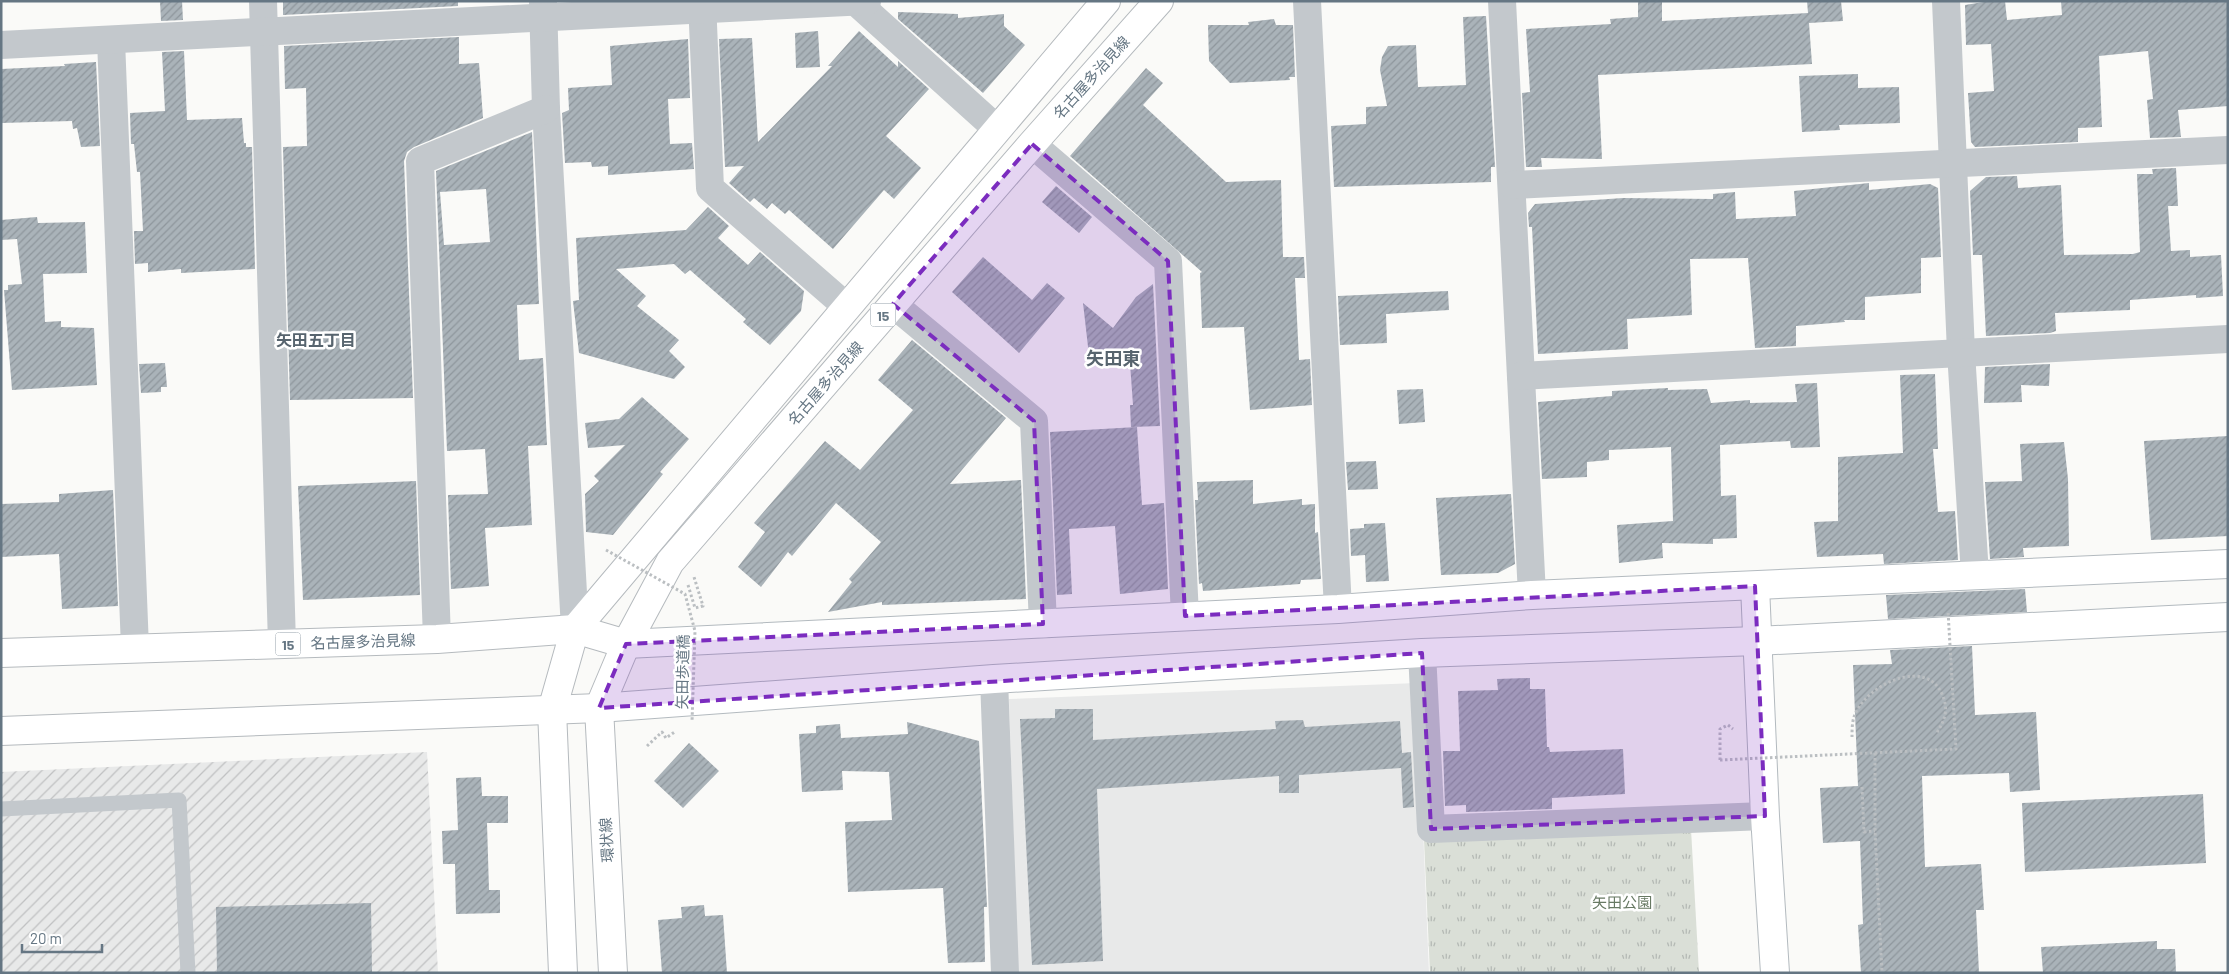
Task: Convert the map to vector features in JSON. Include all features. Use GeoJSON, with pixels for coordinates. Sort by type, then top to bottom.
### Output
{"type":"FeatureCollection","features":[{"type":"Feature","properties":{"kind":"street"},"geometry":{"type":"LineString","coordinates":[[263,1],[282,644]]}},
{"type":"Feature","properties":{"kind":"street","name":"15"},"geometry":{"type":"LineString","coordinates":[[552,710],[575,629],[1106,1]]}},
{"type":"Feature","properties":{"kind":"street","name":"名古屋多治見線"},"geometry":{"type":"LineString","coordinates":[[599,708],[626,644],[670,562],[1032,144],[1159,1]]}},
{"type":"Feature","properties":{"kind":"street"},"geometry":{"type":"LineString","coordinates":[[1306,1],[1338,609]]}},
{"type":"Feature","properties":{"kind":"street"},"geometry":{"type":"LineString","coordinates":[[1502,1],[1532,595]]}},
{"type":"Feature","properties":{"kind":"street"},"geometry":{"type":"LineString","coordinates":[[1946,1],[1961,352],[1974,575]]}},
{"type":"Feature","properties":{"kind":"street"},"geometry":{"type":"LineString","coordinates":[[1,46],[264,32],[416,13],[859,2],[997,129]]}},
{"type":"Feature","properties":{"kind":"street"},"geometry":{"type":"LineString","coordinates":[[702,6],[710,188],[847,306]]}},
{"type":"Feature","properties":{"kind":"street"},"geometry":{"type":"LineString","coordinates":[[543,10],[546,109],[575,629]]}},
{"type":"Feature","properties":{"kind":"street"},"geometry":{"type":"LineString","coordinates":[[111,40],[135,648]]}},
{"type":"Feature","properties":{"kind":"street"},"geometry":{"type":"LineString","coordinates":[[437,639],[420,161],[546,109]]}},
{"type":"Feature","properties":{"kind":"street"},"geometry":{"type":"LineString","coordinates":[[1032,144],[1168,261],[1185,616]]}},
{"type":"Feature","properties":{"kind":"street"},"geometry":{"type":"LineString","coordinates":[[1512,186],[2228,150]]}},
{"type":"Feature","properties":{"kind":"street"},"geometry":{"type":"LineString","coordinates":[[893,304],[1034,421],[1043,624]]}},
{"type":"Feature","properties":{"kind":"street"},"geometry":{"type":"LineString","coordinates":[[1521,376],[2228,339]]}},
{"type":"Feature","properties":{"kind":"street"},"geometry":{"type":"LineString","coordinates":[[626,644],[1338,609],[1532,595],[2228,564]]}},
{"type":"Feature","properties":{"kind":"street"},"geometry":{"type":"LineString","coordinates":[[1755,586],[1765,816],[1775,973]]}},
{"type":"Feature","properties":{"kind":"street"},"geometry":{"type":"LineString","coordinates":[[1,731],[599,708],[994,680],[1422,653],[1757,641],[2228,617]]}},
{"type":"Feature","properties":{"kind":"street","name":"15"},"geometry":{"type":"LineString","coordinates":[[575,629],[626,644]]}},
{"type":"Feature","properties":{"kind":"street","name":"名古屋多治見線"},"geometry":{"type":"LineString","coordinates":[[1,653],[437,639],[575,629]]}},
{"type":"Feature","properties":{"kind":"street"},"geometry":{"type":"LineString","coordinates":[[1422,653],[1431,829],[1765,816]]}},
{"type":"Feature","properties":{"kind":"street"},"geometry":{"type":"LineString","coordinates":[[994,680],[1005,973]]}},
{"type":"Feature","properties":{"kind":"street","name":"環状線"},"geometry":{"type":"LineString","coordinates":[[599,708],[613,973]]}},
{"type":"Feature","properties":{"kind":"street"},"geometry":{"type":"LineString","coordinates":[[552,710],[563,973]]}},
{"type":"Feature","properties":{"kind":"lane"},"geometry":{"type":"LineString","coordinates":[[1,809],[179,800],[188,973]]}},
{"type":"Feature","properties":{"kind":"path","name":"矢田歩道橋"},"geometry":{"type":"LineString","coordinates":[[606,550],[685,594],[695,631],[692,722],[685,726]]}},
{"type":"Feature","properties":{"kind":"path"},"geometry":{"type":"LineString","coordinates":[[688,585],[695,608],[703,606],[694,578]]}},
{"type":"Feature","properties":{"kind":"path"},"geometry":{"type":"LineString","coordinates":[[1734,733],[1728,725],[1720,728],[1720,760],[1956,749],[1948,611]]}},
{"type":"Feature","properties":{"kind":"path"},"geometry":{"type":"LineString","coordinates":[[1852,737],[1854,718],[1861,704],[1871,693],[1894,678],[1910,677],[1926,678],[1938,686],[1947,706],[1942,724],[1936,734]]}},
{"type":"Feature","properties":{"kind":"path"},"geometry":{"type":"LineString","coordinates":[[647,746],[662,732],[666,738],[679,730]]}},
{"type":"Feature","properties":{"kind":"path"},"geometry":{"type":"LineString","coordinates":[[1875,753],[1875,831],[1882,973]]}},
{"type":"Feature","properties":{"kind":"path"},"geometry":{"type":"LineString","coordinates":[[1862,788],[1864,832],[1875,831]]}},
{"type":"Feature","properties":{"kind":"highlighted area"},"geometry":{"type":"Polygon","coordinates":[[[1032,144],[1168,261],[1185,616],[1755,586],[1765,816],[1431,829],[1422,653],[599,708],[626,644],[1043,624],[1034,421],[893,304],[1032,144]]]}},
{"type":"Feature","properties":{"kind":"shaded area"},"geometry":{"type":"Polygon","coordinates":[[[1417,683],[1429,973],[1018,973],[1009,699],[1417,683]]]}},
{"type":"Feature","properties":{"kind":"shaded area"},"geometry":{"type":"Polygon","coordinates":[[[427,752],[438,973],[1,973],[1,772],[427,752]]]}},
{"type":"Feature","properties":{"kind":"green space","name":"矢田公園"},"geometry":{"type":"Polygon","coordinates":[[[1691,829],[1699,973],[1430,973],[1424,840],[1691,829]]]}},
{"type":"Feature","properties":{"kind":"building"},"geometry":{"type":"Polygon","coordinates":[[[160,1],[182,1],[183,20],[161,21],[160,1]]]}},
{"type":"Feature","properties":{"kind":"building"},"geometry":{"type":"Polygon","coordinates":[[[283,1],[458,1],[458,6],[283,15],[283,1]]]}},
{"type":"Feature","properties":{"kind":"building"},"geometry":{"type":"Polygon","coordinates":[[[1638,1],[1662,1],[1662,21],[1808,13],[1807,1],[1841,1],[1843,21],[1809,23],[1812,64],[1598,75],[1602,159],[1541,158],[1542,167],[1526,167],[1522,93],[1530,92],[1526,29],[1611,24],[1610,19],[1638,17],[1638,1]]]}},
{"type":"Feature","properties":{"kind":"building"},"geometry":{"type":"Polygon","coordinates":[[[2005,1],[2007,20],[2062,15],[2061,1],[2228,1],[2228,106],[2178,110],[2181,137],[2150,138],[2147,100],[2153,99],[2148,51],[2099,56],[2102,127],[2078,128],[2078,142],[1975,147],[1971,142],[1968,93],[1994,91],[1991,44],[1966,45],[1965,5],[2005,1]]]}},
{"type":"Feature","properties":{"kind":"building"},"geometry":{"type":"Polygon","coordinates":[[[898,12],[958,14],[958,18],[1004,14],[1004,26],[1025,45],[983,93],[898,19],[898,12]]]}},
{"type":"Feature","properties":{"kind":"building"},"geometry":{"type":"Polygon","coordinates":[[[1486,16],[1495,167],[1491,167],[1491,182],[1334,187],[1331,126],[1366,124],[1366,107],[1387,106],[1380,70],[1382,57],[1388,46],[1416,45],[1418,87],[1466,85],[1463,17],[1486,16]]]}},
{"type":"Feature","properties":{"kind":"building"},"geometry":{"type":"Polygon","coordinates":[[[1274,19],[1276,25],[1293,25],[1295,77],[1289,77],[1290,80],[1230,83],[1209,61],[1208,25],[1249,25],[1248,22],[1274,19]]]}},
{"type":"Feature","properties":{"kind":"building"},"geometry":{"type":"Polygon","coordinates":[[[818,31],[820,67],[796,68],[795,33],[818,31]]]}},
{"type":"Feature","properties":{"kind":"building"},"geometry":{"type":"Polygon","coordinates":[[[859,31],[898,67],[898,61],[929,89],[886,136],[921,168],[894,199],[884,190],[833,249],[789,210],[785,214],[772,203],[767,209],[754,198],[750,202],[729,183],[744,166],[725,167],[719,39],[752,38],[758,142],[832,66],[828,66],[859,31]]]}},
{"type":"Feature","properties":{"kind":"building"},"geometry":{"type":"Polygon","coordinates":[[[459,37],[459,64],[479,63],[483,118],[414,147],[407,152],[404,161],[413,398],[290,400],[283,147],[307,146],[306,88],[285,89],[284,46],[459,37]]]}},
{"type":"Feature","properties":{"kind":"building"},"geometry":{"type":"Polygon","coordinates":[[[688,39],[690,98],[668,99],[670,144],[692,143],[694,169],[608,175],[608,166],[592,167],[591,162],[565,163],[562,113],[569,110],[568,88],[612,85],[610,46],[688,39]]]}},
{"type":"Feature","properties":{"kind":"building"},"geometry":{"type":"Polygon","coordinates":[[[184,51],[187,120],[242,118],[244,143],[246,143],[246,147],[252,147],[255,269],[181,273],[181,269],[148,272],[148,263],[135,264],[134,231],[143,231],[140,172],[137,172],[134,144],[131,144],[130,113],[165,111],[162,52],[184,51]]]}},
{"type":"Feature","properties":{"kind":"building"},"geometry":{"type":"Polygon","coordinates":[[[96,62],[100,146],[81,147],[77,128],[73,129],[72,121],[1,123],[1,69],[65,66],[64,64],[96,62]]]}},
{"type":"Feature","properties":{"kind":"building"},"geometry":{"type":"Polygon","coordinates":[[[1146,68],[1163,83],[1143,105],[1226,182],[1281,180],[1283,257],[1304,257],[1305,278],[1295,278],[1299,360],[1310,359],[1312,405],[1250,410],[1244,327],[1202,328],[1200,273],[1202,272],[1070,156],[1146,68]]]}},
{"type":"Feature","properties":{"kind":"building"},"geometry":{"type":"Polygon","coordinates":[[[1858,74],[1858,88],[1899,87],[1900,123],[1839,125],[1840,130],[1802,132],[1799,76],[1858,74]]]}},
{"type":"Feature","properties":{"kind":"building"},"geometry":{"type":"Polygon","coordinates":[[[532,132],[539,304],[517,305],[519,360],[543,358],[547,445],[528,446],[532,525],[485,528],[489,586],[451,589],[448,495],[488,494],[485,449],[447,451],[436,171],[532,132]],[[486,189],[440,192],[444,245],[490,242],[486,189]]]}},
{"type":"Feature","properties":{"kind":"building"},"geometry":{"type":"Polygon","coordinates":[[[2176,168],[2178,206],[2168,206],[2171,251],[2190,250],[2190,257],[2221,255],[2223,296],[2196,298],[2196,295],[2130,300],[2130,310],[2055,313],[2056,331],[2050,333],[1986,336],[1982,255],[1973,255],[1970,191],[1986,177],[2017,176],[2018,188],[2061,185],[2064,255],[2133,254],[2140,252],[2137,174],[2153,174],[2152,169],[2176,168]]]}},
{"type":"Feature","properties":{"kind":"building"},"geometry":{"type":"Polygon","coordinates":[[[1869,183],[1869,190],[1930,184],[1938,188],[1941,257],[1921,258],[1921,293],[1865,297],[1865,320],[1844,320],[1845,322],[1796,326],[1796,346],[1755,348],[1748,258],[1690,259],[1692,315],[1627,319],[1628,349],[1538,354],[1532,227],[1529,227],[1528,213],[1535,204],[1623,198],[1713,199],[1713,194],[1735,192],[1736,219],[1796,216],[1794,191],[1869,183]]]}},
{"type":"Feature","properties":{"kind":"building"},"geometry":{"type":"Polygon","coordinates":[[[1056,186],[1092,217],[1079,233],[1042,202],[1056,186]]]}},
{"type":"Feature","properties":{"kind":"building"},"geometry":{"type":"Polygon","coordinates":[[[708,207],[729,226],[718,238],[748,265],[760,252],[804,291],[801,311],[770,345],[743,322],[746,319],[690,270],[685,274],[674,264],[616,269],[646,296],[637,306],[679,340],[669,351],[685,367],[674,379],[579,353],[573,301],[579,300],[576,238],[686,230],[708,207]]]}},
{"type":"Feature","properties":{"kind":"building"},"geometry":{"type":"Polygon","coordinates":[[[37,217],[38,223],[85,222],[87,273],[43,274],[45,322],[61,321],[61,327],[94,328],[97,385],[12,390],[4,290],[8,290],[8,285],[22,284],[17,239],[1,240],[1,220],[37,217]]]}},
{"type":"Feature","properties":{"kind":"building"},"geometry":{"type":"Polygon","coordinates":[[[983,257],[1032,300],[1047,283],[1065,298],[1019,353],[952,292],[983,257]]]}},
{"type":"Feature","properties":{"kind":"building"},"geometry":{"type":"Polygon","coordinates":[[[1153,284],[1160,426],[1131,427],[1130,405],[1133,405],[1130,363],[1090,364],[1083,303],[1113,328],[1136,297],[1153,284]]]}},
{"type":"Feature","properties":{"kind":"building"},"geometry":{"type":"Polygon","coordinates":[[[1448,291],[1449,310],[1386,314],[1387,343],[1340,345],[1338,296],[1448,291]]]}},
{"type":"Feature","properties":{"kind":"building"},"geometry":{"type":"Polygon","coordinates":[[[912,340],[1006,418],[950,484],[1021,480],[1026,599],[882,605],[882,602],[828,612],[852,582],[849,579],[881,542],[836,503],[792,556],[788,552],[761,587],[738,567],[765,532],[754,523],[825,441],[860,470],[913,410],[878,380],[912,340]]]}},
{"type":"Feature","properties":{"kind":"building"},"geometry":{"type":"Polygon","coordinates":[[[165,363],[167,387],[161,387],[161,392],[141,393],[139,364],[165,363]]]}},
{"type":"Feature","properties":{"kind":"building"},"geometry":{"type":"Polygon","coordinates":[[[2050,364],[2049,386],[2021,385],[2022,402],[1984,403],[1985,367],[2050,364]]]}},
{"type":"Feature","properties":{"kind":"building"},"geometry":{"type":"Polygon","coordinates":[[[1935,374],[1938,449],[1933,449],[1938,512],[1955,511],[1958,560],[1884,564],[1883,554],[1817,557],[1814,522],[1838,521],[1838,457],[1903,453],[1900,375],[1935,374]]]}},
{"type":"Feature","properties":{"kind":"building"},"geometry":{"type":"Polygon","coordinates":[[[1817,383],[1820,447],[1791,448],[1790,441],[1720,445],[1721,496],[1736,495],[1737,538],[1713,539],[1713,544],[1662,543],[1663,558],[1619,563],[1617,525],[1673,521],[1671,447],[1609,450],[1609,460],[1587,462],[1587,477],[1542,479],[1538,402],[1612,396],[1612,391],[1668,388],[1668,390],[1707,389],[1711,403],[1750,400],[1750,403],[1797,402],[1795,384],[1817,383]]]}},
{"type":"Feature","properties":{"kind":"building"},"geometry":{"type":"Polygon","coordinates":[[[1423,389],[1425,422],[1399,424],[1397,390],[1423,389]]]}},
{"type":"Feature","properties":{"kind":"building"},"geometry":{"type":"Polygon","coordinates":[[[642,397],[689,439],[660,472],[663,474],[613,535],[586,532],[585,494],[599,481],[594,476],[625,445],[588,448],[585,423],[619,419],[642,397]]]}},
{"type":"Feature","properties":{"kind":"building"},"geometry":{"type":"Polygon","coordinates":[[[1137,427],[1142,505],[1164,503],[1168,589],[1120,594],[1115,526],[1069,529],[1072,594],[1057,595],[1050,432],[1137,427]]]}},
{"type":"Feature","properties":{"kind":"building"},"geometry":{"type":"Polygon","coordinates":[[[2228,436],[2228,536],[2151,540],[2144,441],[2228,436]]]}},
{"type":"Feature","properties":{"kind":"building"},"geometry":{"type":"Polygon","coordinates":[[[2064,442],[2068,479],[2069,546],[2023,548],[2024,557],[1990,559],[1985,482],[2022,481],[2020,444],[2064,442]]]}},
{"type":"Feature","properties":{"kind":"building"},"geometry":{"type":"Polygon","coordinates":[[[1376,461],[1378,489],[1348,490],[1346,462],[1376,461]]]}},
{"type":"Feature","properties":{"kind":"building"},"geometry":{"type":"Polygon","coordinates":[[[1253,480],[1253,504],[1302,499],[1302,505],[1315,504],[1315,533],[1318,532],[1321,579],[1301,580],[1300,584],[1203,591],[1202,583],[1199,584],[1195,500],[1198,500],[1197,482],[1253,480]]]}},
{"type":"Feature","properties":{"kind":"building"},"geometry":{"type":"Polygon","coordinates":[[[416,481],[420,595],[303,600],[298,486],[416,481]]]}},
{"type":"Feature","properties":{"kind":"building"},"geometry":{"type":"Polygon","coordinates":[[[113,490],[118,606],[62,609],[59,554],[1,557],[1,504],[59,502],[59,494],[113,490]]]}},
{"type":"Feature","properties":{"kind":"building"},"geometry":{"type":"Polygon","coordinates":[[[1511,494],[1515,564],[1498,573],[1441,575],[1436,498],[1511,494]]]}},
{"type":"Feature","properties":{"kind":"building"},"geometry":{"type":"Polygon","coordinates":[[[1385,523],[1389,581],[1366,582],[1365,555],[1351,556],[1350,529],[1364,528],[1364,524],[1385,523]]]}},
{"type":"Feature","properties":{"kind":"building"},"geometry":{"type":"Polygon","coordinates":[[[2025,589],[2027,612],[1888,619],[1886,595],[2025,589]]]}},
{"type":"Feature","properties":{"kind":"building"},"geometry":{"type":"Polygon","coordinates":[[[1972,646],[1975,715],[2036,712],[2040,790],[2010,792],[2009,773],[1922,776],[1925,867],[1981,864],[1984,910],[1976,910],[1979,973],[1861,973],[1858,925],[1863,924],[1860,841],[1823,843],[1820,788],[1858,786],[1853,665],[1892,664],[1890,650],[1972,646]]]}},
{"type":"Feature","properties":{"kind":"building"},"geometry":{"type":"Polygon","coordinates":[[[1530,678],[1530,689],[1545,689],[1547,747],[1549,747],[1550,752],[1623,749],[1625,794],[1552,798],[1552,809],[1466,812],[1466,805],[1445,806],[1443,751],[1460,751],[1458,691],[1498,690],[1497,679],[1530,678]]]}},
{"type":"Feature","properties":{"kind":"building"},"geometry":{"type":"Polygon","coordinates":[[[1055,709],[1093,709],[1093,740],[1276,729],[1275,721],[1303,720],[1305,727],[1400,721],[1402,753],[1411,752],[1414,807],[1403,808],[1401,768],[1299,775],[1299,793],[1279,793],[1279,776],[1097,789],[1103,961],[1032,965],[1020,719],[1055,718],[1055,709]]]}},
{"type":"Feature","properties":{"kind":"building"},"geometry":{"type":"Polygon","coordinates":[[[907,722],[979,741],[987,907],[984,907],[985,962],[948,963],[943,888],[848,892],[845,822],[892,820],[889,772],[842,771],[843,790],[802,792],[799,734],[816,733],[816,726],[840,724],[841,738],[908,734],[907,722]]]}},
{"type":"Feature","properties":{"kind":"building"},"geometry":{"type":"Polygon","coordinates":[[[689,743],[719,771],[683,808],[654,781],[689,743]]]}},
{"type":"Feature","properties":{"kind":"building"},"geometry":{"type":"Polygon","coordinates":[[[481,777],[482,796],[508,796],[508,823],[487,823],[489,890],[500,890],[500,913],[456,914],[455,864],[443,864],[442,831],[458,830],[456,778],[481,777]]]}},
{"type":"Feature","properties":{"kind":"building"},"geometry":{"type":"Polygon","coordinates":[[[2203,794],[2206,863],[2025,872],[2022,803],[2203,794]]]}},
{"type":"Feature","properties":{"kind":"building"},"geometry":{"type":"Polygon","coordinates":[[[371,903],[372,973],[217,973],[216,907],[371,903]]]}},
{"type":"Feature","properties":{"kind":"building"},"geometry":{"type":"Polygon","coordinates":[[[704,905],[705,916],[723,915],[727,973],[662,973],[658,920],[682,918],[681,907],[704,905]]]}},
{"type":"Feature","properties":{"kind":"building"},"geometry":{"type":"Polygon","coordinates":[[[2157,941],[2157,949],[2175,949],[2176,973],[2043,973],[2041,947],[2157,941]]]}},
{"type":"Feature","properties":{"kind":"district","name":"矢田五丁目"},"geometry":{"type":"Point","coordinates":[316,339]}},
{"type":"Feature","properties":{"kind":"district","name":"矢田東"},"geometry":{"type":"Point","coordinates":[1113,358]}}]}
